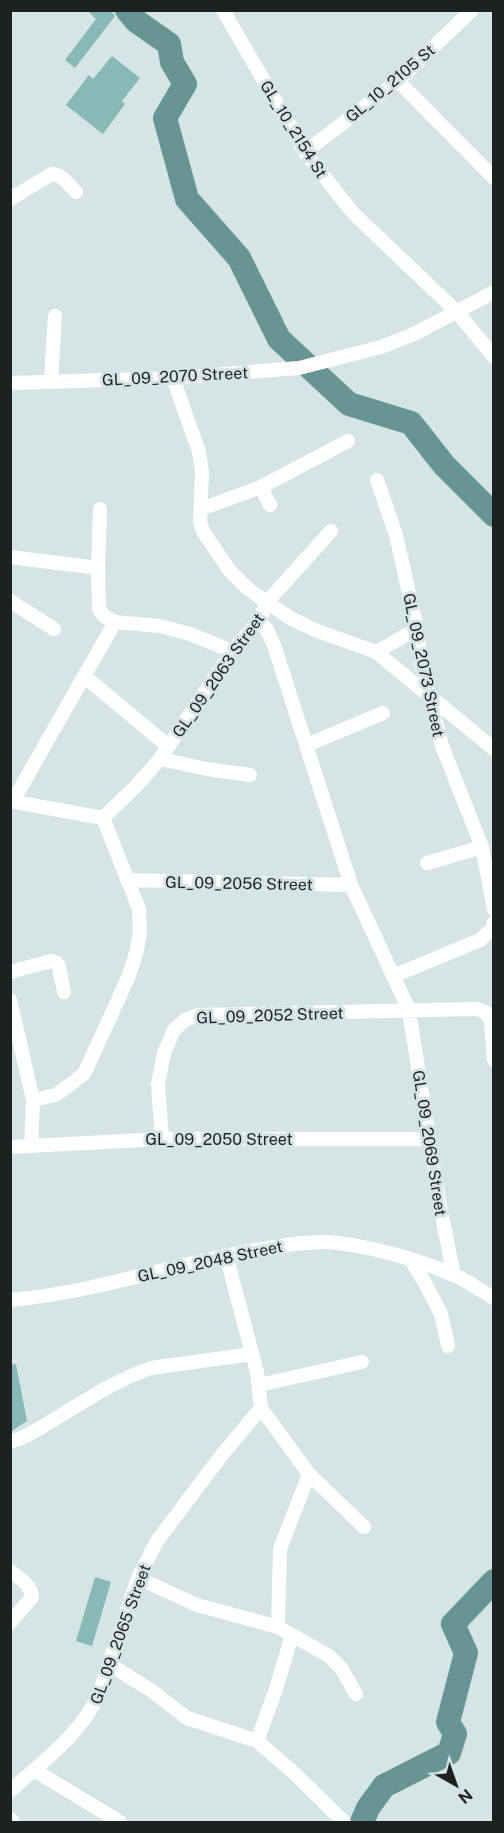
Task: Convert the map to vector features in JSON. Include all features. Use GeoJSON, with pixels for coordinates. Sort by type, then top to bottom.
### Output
{"type":"FeatureCollection","features":[{"type":"Feature","properties":{"kind":"street","name":"GL_10_2154 St"},"geometry":{"type":"LineString","coordinates":[[223,10],[305,152],[353,213],[457,312],[494,357]]}},
{"type":"Feature","properties":{"kind":"street","name":"GL_10_2105 St"},"geometry":{"type":"LineString","coordinates":[[305,152],[398,81],[472,10]]}},
{"type":"Feature","properties":{"kind":"street"},"geometry":{"type":"LineString","coordinates":[[398,81],[494,178]]}},
{"type":"Feature","properties":{"kind":"street"},"geometry":{"type":"LineString","coordinates":[[10,199],[52,174],[57,174],[76,192]]}},
{"type":"Feature","properties":{"kind":"street","name":"GL_09_2070 Street"},"geometry":{"type":"LineString","coordinates":[[10,383],[173,378],[299,368],[381,347],[414,334],[494,292]]}},
{"type":"Feature","properties":{"kind":"street"},"geometry":{"type":"LineString","coordinates":[[51,382],[55,316]]}},
{"type":"Feature","properties":{"kind":"street"},"geometry":{"type":"LineString","coordinates":[[173,378],[199,452],[202,472],[200,522],[204,533],[230,571],[248,589],[290,618],[315,630],[376,652],[494,749]]}},
{"type":"Feature","properties":{"kind":"street"},"geometry":{"type":"LineString","coordinates":[[201,509],[261,487],[348,441]]}},
{"type":"Feature","properties":{"kind":"street","name":"GL_09_2073 Street"},"geometry":{"type":"LineString","coordinates":[[377,480],[396,535],[417,629],[421,664],[442,746],[482,847],[494,909]]}},
{"type":"Feature","properties":{"kind":"street"},"geometry":{"type":"LineString","coordinates":[[261,487],[270,505]]}},
{"type":"Feature","properties":{"kind":"street"},"geometry":{"type":"LineString","coordinates":[[100,509],[99,609],[104,616],[115,622],[160,626],[190,634],[232,651]]}},
{"type":"Feature","properties":{"kind":"street","name":"GL_09_2063 Street"},"geometry":{"type":"LineString","coordinates":[[103,818],[160,759],[232,651],[259,621],[267,602],[331,531]]}},
{"type":"Feature","properties":{"kind":"street"},"geometry":{"type":"LineString","coordinates":[[10,557],[98,568]]}},
{"type":"Feature","properties":{"kind":"street"},"geometry":{"type":"LineString","coordinates":[[10,601],[54,628]]}},
{"type":"Feature","properties":{"kind":"street","name":"GL_09_2069 Street"},"geometry":{"type":"LineString","coordinates":[[259,621],[267,630],[274,645],[351,885],[410,1010],[428,1139],[454,1275]]}},
{"type":"Feature","properties":{"kind":"street"},"geometry":{"type":"LineString","coordinates":[[33,1100],[56,1095],[84,1074],[128,978],[137,950],[140,931],[139,909],[103,818],[11,801],[115,622]]}},
{"type":"Feature","properties":{"kind":"street"},"geometry":{"type":"LineString","coordinates":[[376,652],[417,629]]}},
{"type":"Feature","properties":{"kind":"street"},"geometry":{"type":"LineString","coordinates":[[84,676],[168,746]]}},
{"type":"Feature","properties":{"kind":"street"},"geometry":{"type":"LineString","coordinates":[[307,745],[382,713]]}},
{"type":"Feature","properties":{"kind":"street"},"geometry":{"type":"LineString","coordinates":[[160,759],[250,775]]}},
{"type":"Feature","properties":{"kind":"street"},"geometry":{"type":"LineString","coordinates":[[427,863],[482,847]]}},
{"type":"Feature","properties":{"kind":"street","name":"GL_09_2056 Street"},"geometry":{"type":"LineString","coordinates":[[128,880],[351,885]]}},
{"type":"Feature","properties":{"kind":"street"},"geometry":{"type":"LineString","coordinates":[[393,976],[480,940],[492,929],[494,922]]}},
{"type":"Feature","properties":{"kind":"street"},"geometry":{"type":"LineString","coordinates":[[10,972],[51,961],[56,962],[59,966],[63,992]]}},
{"type":"Feature","properties":{"kind":"street"},"geometry":{"type":"LineString","coordinates":[[10,1000],[33,1100],[31,1146]]}},
{"type":"Feature","properties":{"kind":"street"},"geometry":{"type":"LineString","coordinates":[[410,1010],[477,1009],[487,1013],[491,1022],[494,1060]]}},
{"type":"Feature","properties":{"kind":"street","name":"GL_09_2052 Street"},"geometry":{"type":"LineString","coordinates":[[162,1139],[158,1084],[164,1053],[174,1030],[185,1020],[198,1016],[410,1010]]}},
{"type":"Feature","properties":{"kind":"street","name":"GL_09_2050 Street"},"geometry":{"type":"LineString","coordinates":[[10,1147],[162,1139],[428,1139]]}},
{"type":"Feature","properties":{"kind":"street","name":"GL_09_2048 Street"},"geometry":{"type":"LineString","coordinates":[[10,1300],[81,1289],[226,1255],[289,1245],[327,1242],[410,1259],[454,1275],[494,1298]]}},
{"type":"Feature","properties":{"kind":"street"},"geometry":{"type":"LineString","coordinates":[[226,1255],[252,1354],[259,1385],[261,1408],[309,1474],[364,1527]]}},
{"type":"Feature","properties":{"kind":"street"},"geometry":{"type":"LineString","coordinates":[[410,1259],[441,1314],[448,1346]]}},
{"type":"Feature","properties":{"kind":"street"},"geometry":{"type":"LineString","coordinates":[[10,1442],[27,1436],[111,1385],[137,1372],[252,1354]]}},
{"type":"Feature","properties":{"kind":"street"},"geometry":{"type":"LineString","coordinates":[[259,1385],[363,1362]]}},
{"type":"Feature","properties":{"kind":"street","name":"GL_09_2065 Street"},"geometry":{"type":"LineString","coordinates":[[10,1791],[77,1730],[91,1712],[138,1578],[157,1541],[221,1455],[261,1408]]}},
{"type":"Feature","properties":{"kind":"street"},"geometry":{"type":"LineString","coordinates":[[278,1627],[280,1549],[309,1474]]}},
{"type":"Feature","properties":{"kind":"street"},"geometry":{"type":"LineString","coordinates":[[10,1570],[28,1585],[32,1597],[10,1623]]}},
{"type":"Feature","properties":{"kind":"street"},"geometry":{"type":"LineString","coordinates":[[138,1578],[197,1605],[278,1627],[329,1656],[341,1668],[356,1694]]}},
{"type":"Feature","properties":{"kind":"street"},"geometry":{"type":"LineString","coordinates":[[257,1741],[292,1635]]}},
{"type":"Feature","properties":{"kind":"street"},"geometry":{"type":"LineString","coordinates":[[109,1664],[152,1691],[187,1718],[257,1741],[293,1772],[344,1822]]}},
{"type":"Feature","properties":{"kind":"street"},"geometry":{"type":"LineString","coordinates":[[34,1770],[120,1822]]}},
{"type":"Feature","properties":{"kind":"building"},"geometry":{"type":"Polygon","coordinates":[[[87,10],[110,10],[115,16],[75,68],[65,60],[96,19],[87,10]]]}},
{"type":"Feature","properties":{"kind":"building"},"geometry":{"type":"Polygon","coordinates":[[[112,56],[140,78],[122,101],[125,104],[103,134],[66,105],[89,75],[93,79],[112,56]]]}},
{"type":"Feature","properties":{"kind":"building"},"geometry":{"type":"Polygon","coordinates":[[[16,1364],[27,1421],[10,1432],[10,1365],[16,1364]]]}},
{"type":"Feature","properties":{"kind":"building"},"geometry":{"type":"Polygon","coordinates":[[[95,1577],[111,1582],[92,1646],[76,1641],[95,1577]]]}},
{"type":"Feature","properties":{"kind":"waterway"},"geometry":{"type":"LineString","coordinates":[[127,10],[136,21],[169,44],[172,62],[185,84],[165,118],[187,199],[239,258],[279,339],[349,404],[411,423],[444,465],[494,515]]}},
{"type":"Feature","properties":{"kind":"waterway"},"geometry":{"type":"LineString","coordinates":[[362,1822],[368,1808],[384,1786],[449,1753],[455,1734],[448,1722],[466,1653],[453,1624],[494,1581]]}}]}
